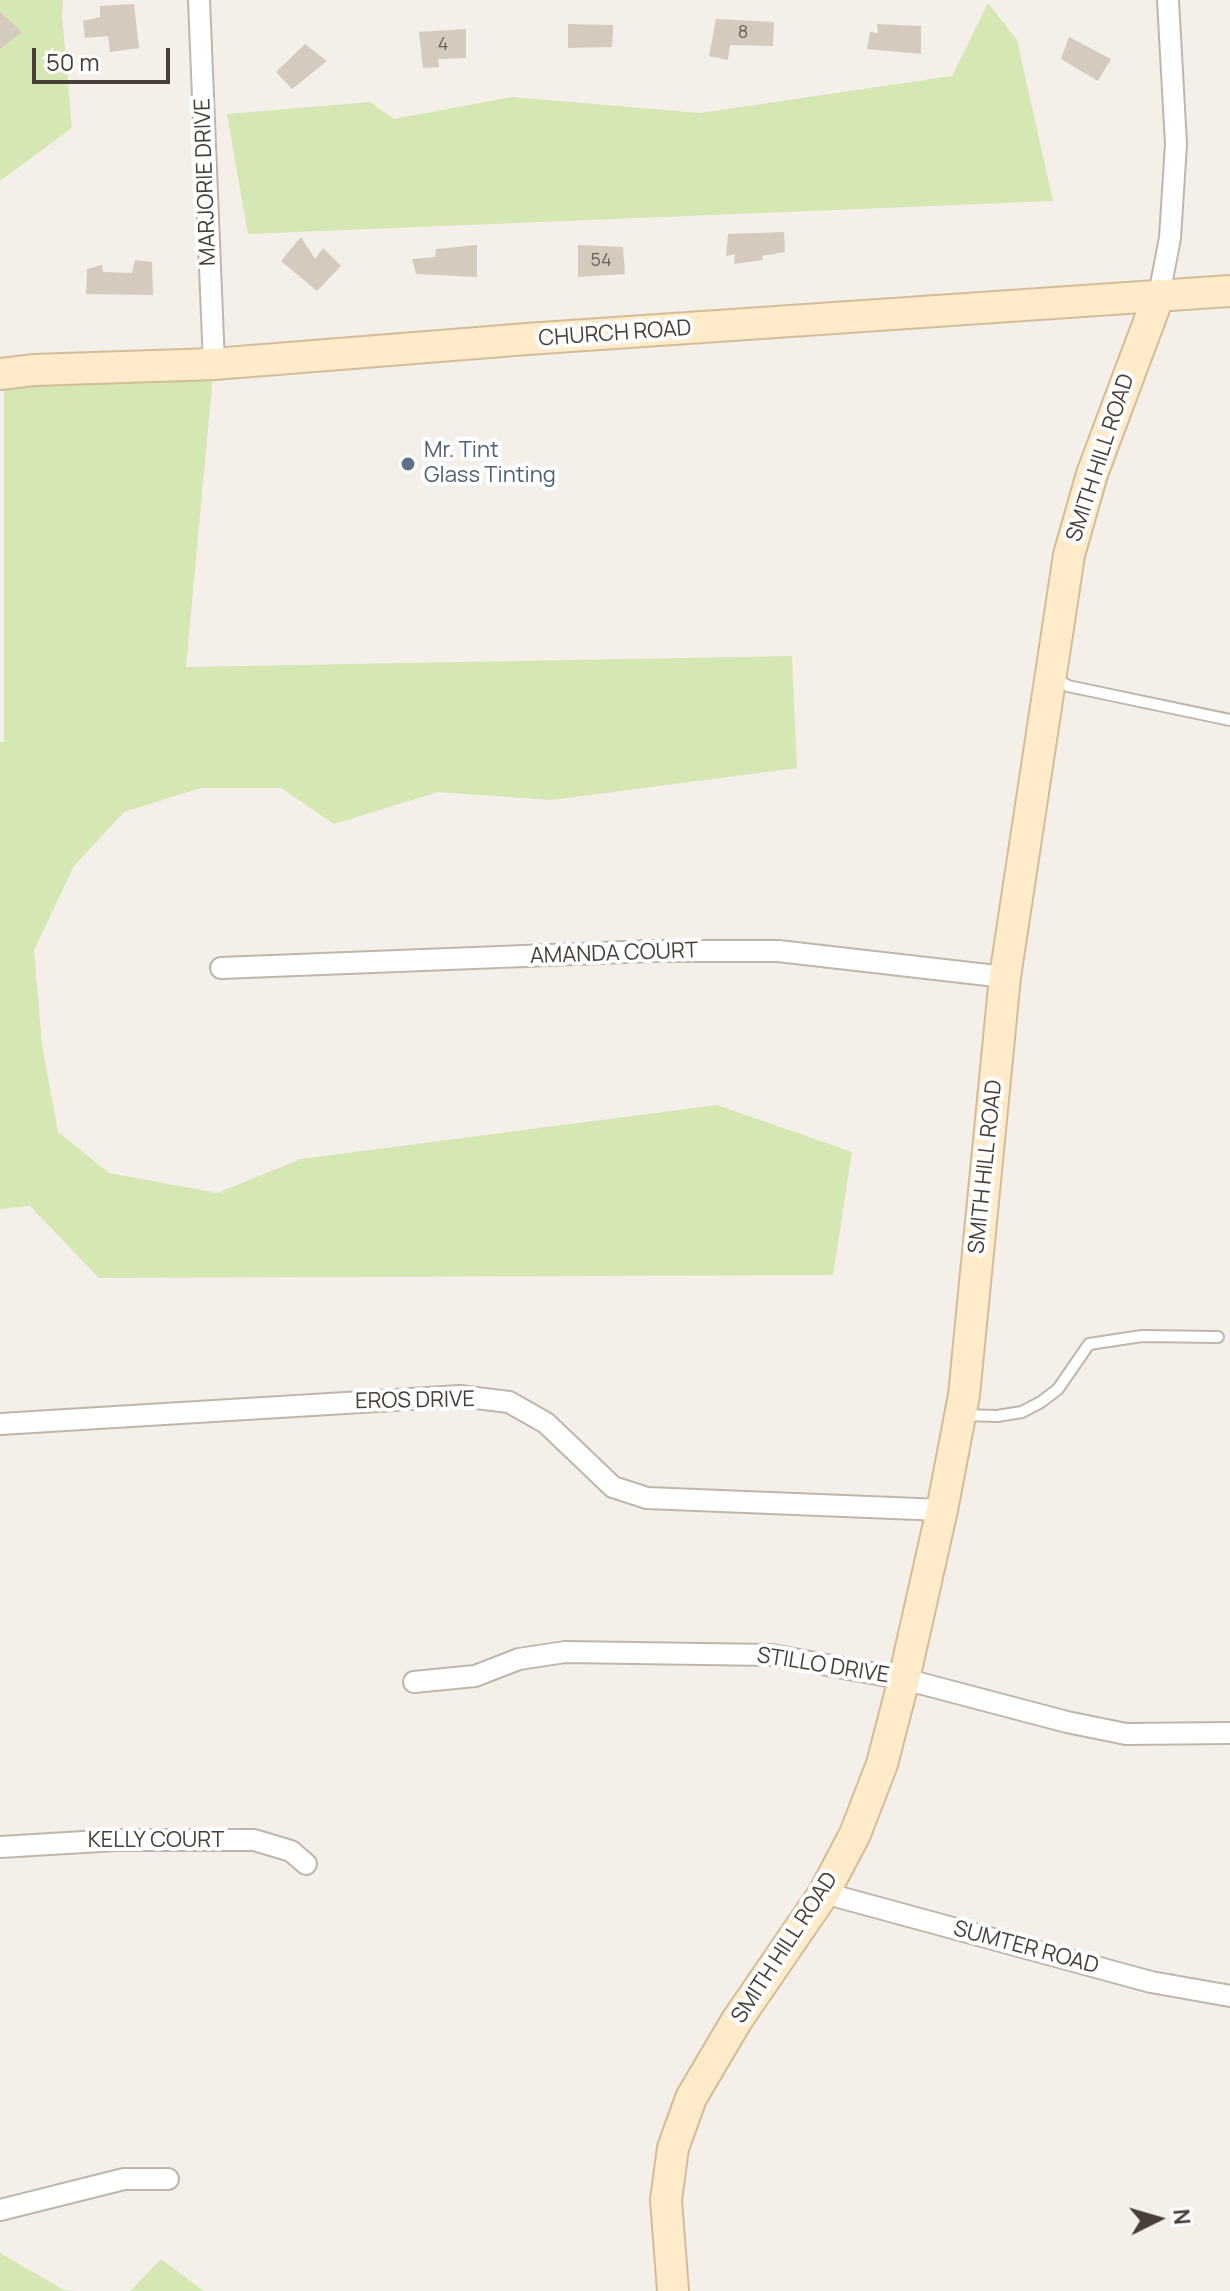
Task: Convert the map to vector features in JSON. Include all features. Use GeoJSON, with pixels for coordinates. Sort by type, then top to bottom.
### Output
{"type":"FeatureCollection","features":[{"type":"Feature","properties":{"kind":"street","name":"MARJORIE DRIVE"},"geometry":{"type":"LineString","coordinates":[[199,0],[214,364]]}},
{"type":"Feature","properties":{"kind":"street","name":"SMITH HILL ROAD"},"geometry":{"type":"LineString","coordinates":[[673,2291],[666,2200],[673,2148],[691,2098],[737,2020],[824,1893],[855,1834],[876,1778],[904,1679],[942,1510],[960,1415],[1005,977],[1069,555],[1092,474],[1159,295],[1170,238],[1176,144],[1168,0]]}},
{"type":"Feature","properties":{"kind":"street","name":"CHURCH ROAD"},"geometry":{"type":"LineString","coordinates":[[0,374],[34,370],[214,364],[1230,291]]}},
{"type":"Feature","properties":{"kind":"street","name":"AMANDA COURT"},"geometry":{"type":"LineString","coordinates":[[221,968],[651,951],[778,951],[1005,977]]}},
{"type":"Feature","properties":{"kind":"street","name":"EROS DRIVE"},"geometry":{"type":"LineString","coordinates":[[0,1424],[460,1396],[509,1402],[546,1423],[613,1487],[647,1498],[942,1510]]}},
{"type":"Feature","properties":{"kind":"street","name":"STILLO DRIVE"},"geometry":{"type":"LineString","coordinates":[[414,1682],[475,1676],[519,1659],[565,1652],[772,1655],[904,1679],[1067,1722],[1126,1734],[1230,1733]]}},
{"type":"Feature","properties":{"kind":"street","name":"KELLY COURT"},"geometry":{"type":"LineString","coordinates":[[0,1847],[117,1840],[254,1840],[291,1851],[306,1864]]}},
{"type":"Feature","properties":{"kind":"street","name":"SUMTER ROAD"},"geometry":{"type":"LineString","coordinates":[[824,1893],[1151,1982],[1230,1996]]}},
{"type":"Feature","properties":{"kind":"street"},"geometry":{"type":"LineString","coordinates":[[0,2210],[124,2179],[168,2179]]}},
{"type":"Feature","properties":{"kind":"lane"},"geometry":{"type":"LineString","coordinates":[[1050,675],[1068,686],[1230,720]]}},
{"type":"Feature","properties":{"kind":"lane"},"geometry":{"type":"LineString","coordinates":[[960,1415],[997,1416],[1022,1412],[1041,1402],[1058,1389],[1089,1344],[1142,1336],[1218,1337]]}},
{"type":"Feature","properties":{"kind":"green space"},"geometry":{"type":"Polygon","coordinates":[[[0,0],[63,0],[72,128],[0,181],[0,0]]]}},
{"type":"Feature","properties":{"kind":"green space"},"geometry":{"type":"Polygon","coordinates":[[[988,3],[1017,40],[1053,201],[248,234],[227,114],[370,102],[394,119],[512,97],[700,113],[952,76],[988,3]]]}},
{"type":"Feature","properties":{"kind":"green space"},"geometry":{"type":"Polygon","coordinates":[[[214,364],[186,667],[792,656],[797,768],[551,800],[438,792],[334,824],[281,788],[201,788],[124,812],[74,866],[34,950],[42,1044],[58,1132],[109,1173],[217,1193],[301,1159],[717,1105],[852,1152],[833,1275],[99,1278],[30,1206],[0,1209],[4,374],[214,364]]]}},
{"type":"Feature","properties":{"kind":"green space"},"geometry":{"type":"Polygon","coordinates":[[[0,2253],[64,2290],[76,2291],[0,2291],[0,2253]]]}},
{"type":"Feature","properties":{"kind":"green space"},"geometry":{"type":"Polygon","coordinates":[[[161,2259],[204,2291],[130,2291],[161,2259]]]}},
{"type":"Feature","properties":{"kind":"building"},"geometry":{"type":"Polygon","coordinates":[[[134,4],[139,48],[110,52],[108,36],[85,38],[83,21],[100,17],[100,6],[134,4]]]}},
{"type":"Feature","properties":{"kind":"building"},"geometry":{"type":"Polygon","coordinates":[[[0,12],[22,32],[0,49],[0,12]]]}},
{"type":"Feature","properties":{"kind":"building"},"geometry":{"type":"Polygon","coordinates":[[[716,19],[774,22],[773,46],[730,45],[728,60],[709,56],[716,19]]]}},
{"type":"Feature","properties":{"kind":"building"},"geometry":{"type":"Polygon","coordinates":[[[568,24],[613,25],[612,47],[568,48],[568,24]]]}},
{"type":"Feature","properties":{"kind":"building"},"geometry":{"type":"Polygon","coordinates":[[[877,24],[921,26],[921,54],[867,49],[870,32],[878,33],[877,24]]]}},
{"type":"Feature","properties":{"kind":"building"},"geometry":{"type":"Polygon","coordinates":[[[466,29],[466,58],[438,59],[439,67],[423,68],[419,32],[466,29]]]}},
{"type":"Feature","properties":{"kind":"building"},"geometry":{"type":"Polygon","coordinates":[[[1069,37],[1111,59],[1098,81],[1061,59],[1069,37]]]}},
{"type":"Feature","properties":{"kind":"building"},"geometry":{"type":"Polygon","coordinates":[[[305,44],[327,61],[292,89],[276,72],[305,44]]]}},
{"type":"Feature","properties":{"kind":"building"},"geometry":{"type":"Polygon","coordinates":[[[784,232],[785,252],[762,256],[763,260],[734,264],[735,254],[726,256],[728,234],[784,232]]]}},
{"type":"Feature","properties":{"kind":"building"},"geometry":{"type":"Polygon","coordinates":[[[301,237],[315,259],[323,248],[341,266],[317,291],[281,261],[301,237]]]}},
{"type":"Feature","properties":{"kind":"building"},"geometry":{"type":"Polygon","coordinates":[[[477,245],[477,277],[416,274],[412,259],[435,257],[436,249],[477,245]]]}},
{"type":"Feature","properties":{"kind":"building"},"geometry":{"type":"Polygon","coordinates":[[[578,245],[623,247],[625,274],[578,277],[578,245]]]}},
{"type":"Feature","properties":{"kind":"building"},"geometry":{"type":"Polygon","coordinates":[[[135,260],[152,262],[153,295],[86,294],[87,269],[102,265],[103,272],[132,273],[135,260]]]}},
{"type":"Feature","properties":{"kind":"place","name":"Mr. Tint Glass Tinting"},"geometry":{"type":"Point","coordinates":[408,464]}}]}
